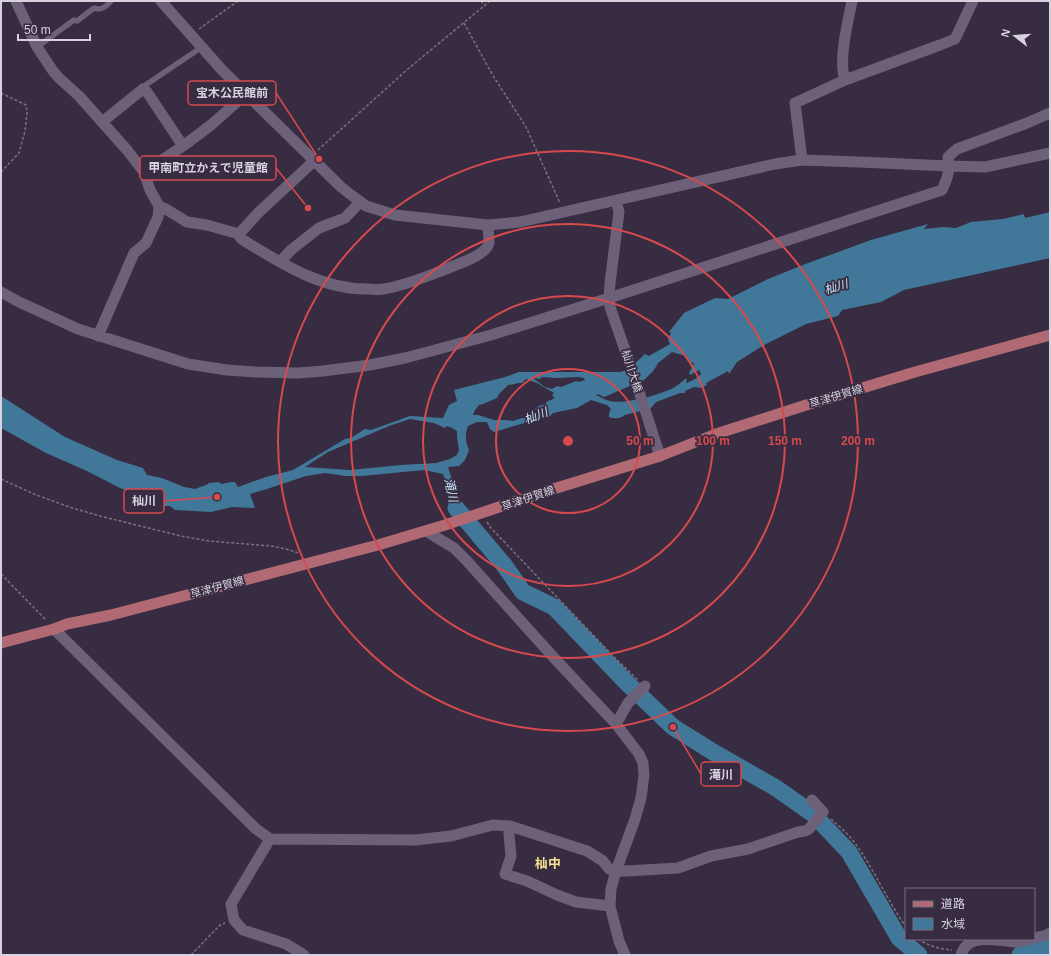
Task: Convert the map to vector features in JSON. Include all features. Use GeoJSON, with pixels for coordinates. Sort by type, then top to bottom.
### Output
{"type":"FeatureCollection","features":[{"type":"Feature","properties":{"kind":"main road","name":"草津伊賀線"},"geometry":{"type":"LineString","coordinates":[[1,643],[54,629],[67,624],[110,615],[445,526],[547,491],[660,456],[724,432],[915,372],[1050,335]]}},
{"type":"Feature","properties":{"kind":"street"},"geometry":{"type":"LineString","coordinates":[[16,1],[37,47],[53,71],[79,96],[127,150],[144,172],[150,190],[159,206],[158,217],[146,244],[134,253],[98,336]]}},
{"type":"Feature","properties":{"kind":"street"},"geometry":{"type":"LineString","coordinates":[[161,1],[190,36],[222,70],[341,187],[360,202],[375,209],[396,215],[488,225],[520,222],[775,164],[802,160],[985,167],[1050,153]]}},
{"type":"Feature","properties":{"kind":"street"},"geometry":{"type":"LineString","coordinates":[[845,80],[843,74],[843,55],[852,1]]}},
{"type":"Feature","properties":{"kind":"street"},"geometry":{"type":"LineString","coordinates":[[802,160],[795,103],[845,80],[954,39],[973,1]]}},
{"type":"Feature","properties":{"kind":"street"},"geometry":{"type":"LineString","coordinates":[[102,122],[143,89],[147,92],[183,146]]}},
{"type":"Feature","properties":{"kind":"street"},"geometry":{"type":"LineString","coordinates":[[144,172],[211,125],[246,94]]}},
{"type":"Feature","properties":{"kind":"street"},"geometry":{"type":"LineString","coordinates":[[1,292],[19,302],[78,329],[188,364],[227,370],[298,373],[323,372],[370,365],[440,349],[609,302],[942,190],[948,177],[948,156],[957,150],[1050,113]]}},
{"type":"Feature","properties":{"kind":"street"},"geometry":{"type":"LineString","coordinates":[[239,234],[312,158]]}},
{"type":"Feature","properties":{"kind":"street"},"geometry":{"type":"LineString","coordinates":[[609,302],[619,212],[616,200]]}},
{"type":"Feature","properties":{"kind":"street"},"geometry":{"type":"LineString","coordinates":[[280,262],[291,250],[319,228],[345,218],[360,202]]}},
{"type":"Feature","properties":{"kind":"street"},"geometry":{"type":"LineString","coordinates":[[159,206],[186,222],[207,225],[239,234],[243,240],[311,278],[336,286],[362,289],[386,289],[399,286],[424,278],[468,260],[485,250],[489,244],[488,225]]}},
{"type":"Feature","properties":{"kind":"street","name":"杣川大橋"},"geometry":{"type":"LineString","coordinates":[[609,302],[660,456]]}},
{"type":"Feature","properties":{"kind":"street"},"geometry":{"type":"LineString","coordinates":[[426,531],[454,548],[466,560],[571,677],[616,724],[639,754],[643,763],[644,775],[641,798],[611,889],[610,906],[619,941],[625,955]]}},
{"type":"Feature","properties":{"kind":"street"},"geometry":{"type":"LineString","coordinates":[[54,629],[256,829],[270,838],[415,840],[451,836],[493,825],[510,826],[586,851],[603,861],[609,869],[626,872],[678,868],[711,856],[748,849],[805,831],[822,813],[812,800]]}},
{"type":"Feature","properties":{"kind":"street"},"geometry":{"type":"LineString","coordinates":[[616,724],[628,703],[644,688]]}},
{"type":"Feature","properties":{"kind":"street"},"geometry":{"type":"LineString","coordinates":[[510,826],[509,834],[511,856],[505,874],[527,881],[576,902],[610,906]]}},
{"type":"Feature","properties":{"kind":"street"},"geometry":{"type":"LineString","coordinates":[[270,838],[231,904],[234,920],[243,930],[286,944],[304,955]]}},
{"type":"Feature","properties":{"kind":"street"},"geometry":{"type":"LineString","coordinates":[[1035,938],[1050,933]]}},
{"type":"Feature","properties":{"kind":"street"},"geometry":{"type":"LineString","coordinates":[[961,953],[971,943],[981,940]]}},
{"type":"Feature","properties":{"kind":"street"},"geometry":{"type":"LineString","coordinates":[[996,940],[1019,942],[1026,940]]}},
{"type":"Feature","properties":{"kind":"lane"},"geometry":{"type":"LineString","coordinates":[[37,47],[74,20],[77,21],[94,8],[98,10],[111,1]]}},
{"type":"Feature","properties":{"kind":"lane"},"geometry":{"type":"LineString","coordinates":[[143,89],[147,84],[196,51]]}},
{"type":"Feature","properties":{"kind":"path"},"geometry":{"type":"LineString","coordinates":[[190,36],[238,1]]}},
{"type":"Feature","properties":{"kind":"path"},"geometry":{"type":"LineString","coordinates":[[481,1],[485,6]]}},
{"type":"Feature","properties":{"kind":"path"},"geometry":{"type":"LineString","coordinates":[[312,158],[318,150],[409,68],[490,1]]}},
{"type":"Feature","properties":{"kind":"path"},"geometry":{"type":"LineString","coordinates":[[464,23],[495,78],[526,127],[564,212]]}},
{"type":"Feature","properties":{"kind":"path"},"geometry":{"type":"LineString","coordinates":[[1,93],[26,106],[27,113],[25,131],[19,153],[1,172]]}},
{"type":"Feature","properties":{"kind":"path"},"geometry":{"type":"LineString","coordinates":[[1,479],[34,494],[69,507],[100,516],[209,541],[271,546],[308,556]]}},
{"type":"Feature","properties":{"kind":"path"},"geometry":{"type":"LineString","coordinates":[[480,514],[491,528],[644,688]]}},
{"type":"Feature","properties":{"kind":"path"},"geometry":{"type":"LineString","coordinates":[[1,574],[54,629]]}},
{"type":"Feature","properties":{"kind":"path"},"geometry":{"type":"LineString","coordinates":[[822,813],[854,842],[905,926]]}},
{"type":"Feature","properties":{"kind":"path"},"geometry":{"type":"LineString","coordinates":[[191,955],[220,925],[234,920]]}},
{"type":"Feature","properties":{"kind":"path"},"geometry":{"type":"LineString","coordinates":[[920,940],[943,950],[961,953]]}},
{"type":"Feature","properties":{"kind":"water"},"geometry":{"type":"Polygon","coordinates":[[[1050,212],[1050,258],[904,290],[881,302],[842,310],[838,316],[806,324],[764,345],[737,362],[729,374],[728,371],[706,383],[707,385],[701,388],[694,387],[685,391],[685,393],[680,393],[656,402],[651,408],[619,418],[609,417],[611,409],[607,405],[591,400],[577,408],[553,413],[549,417],[540,415],[531,421],[494,432],[490,429],[487,422],[477,422],[468,426],[466,438],[469,450],[465,460],[459,466],[448,467],[458,498],[457,505],[475,526],[466,524],[448,503],[450,493],[443,474],[424,470],[362,476],[345,476],[325,473],[306,476],[250,494],[255,508],[232,507],[211,512],[175,510],[170,506],[159,506],[118,487],[87,471],[46,453],[1,428],[1,396],[65,437],[117,460],[143,468],[147,475],[162,478],[184,487],[195,489],[209,483],[218,482],[222,484],[235,482],[238,487],[266,477],[293,470],[345,439],[351,438],[365,429],[371,430],[410,416],[443,418],[449,405],[457,401],[454,390],[519,372],[620,372],[628,370],[645,354],[649,356],[670,344],[668,339],[671,333],[669,332],[684,313],[715,298],[728,299],[768,279],[871,240],[928,224],[924,229],[943,227],[956,228],[971,222],[1003,219],[1024,214],[1025,218],[1050,212]],[[672,352],[658,363],[654,370],[644,380],[604,397],[598,394],[596,395],[616,402],[643,398],[670,390],[685,379],[687,379],[686,383],[694,380],[701,374],[699,370],[690,375],[689,373],[694,364],[688,360],[686,356],[672,352]],[[542,377],[540,379],[534,379],[545,387],[552,389],[557,386],[561,387],[576,381],[579,382],[585,380],[584,378],[579,377],[542,377]],[[526,379],[522,383],[508,385],[497,398],[479,405],[473,415],[494,420],[513,421],[528,418],[536,415],[538,411],[535,409],[539,406],[546,404],[546,402],[555,398],[552,395],[554,393],[537,383],[526,379]],[[410,419],[389,426],[328,452],[305,467],[350,470],[436,463],[450,459],[457,455],[459,450],[457,431],[447,426],[445,428],[434,423],[410,419]]]}},
{"type":"Feature","properties":{"kind":"waterway","name":"滝川"},"geometry":{"type":"LineString","coordinates":[[456,508],[504,565],[523,592],[554,607],[626,682],[673,727],[776,788],[813,814],[849,852],[899,938],[919,955]]}},
{"type":"Feature","properties":{"kind":"waterway","name":"滝川"},"geometry":{"type":"LineString","coordinates":[[1020,955],[1040,949],[1050,948]]}},
{"type":"Feature","properties":{"kind":"place","name":"宝木公民館前"},"geometry":{"type":"Point","coordinates":[319,159]}},
{"type":"Feature","properties":{"kind":"place","name":"甲南町立かえで児童館"},"geometry":{"type":"Point","coordinates":[308,208]}},
{"type":"Feature","properties":{"kind":"place","name":"杣川"},"geometry":{"type":"Point","coordinates":[217,497]}},
{"type":"Feature","properties":{"kind":"place","name":"滝川"},"geometry":{"type":"Point","coordinates":[673,727]}},
{"type":"Feature","properties":{"kind":"district","name":"杣中"},"geometry":{"type":"Point","coordinates":[548,863]}}]}
